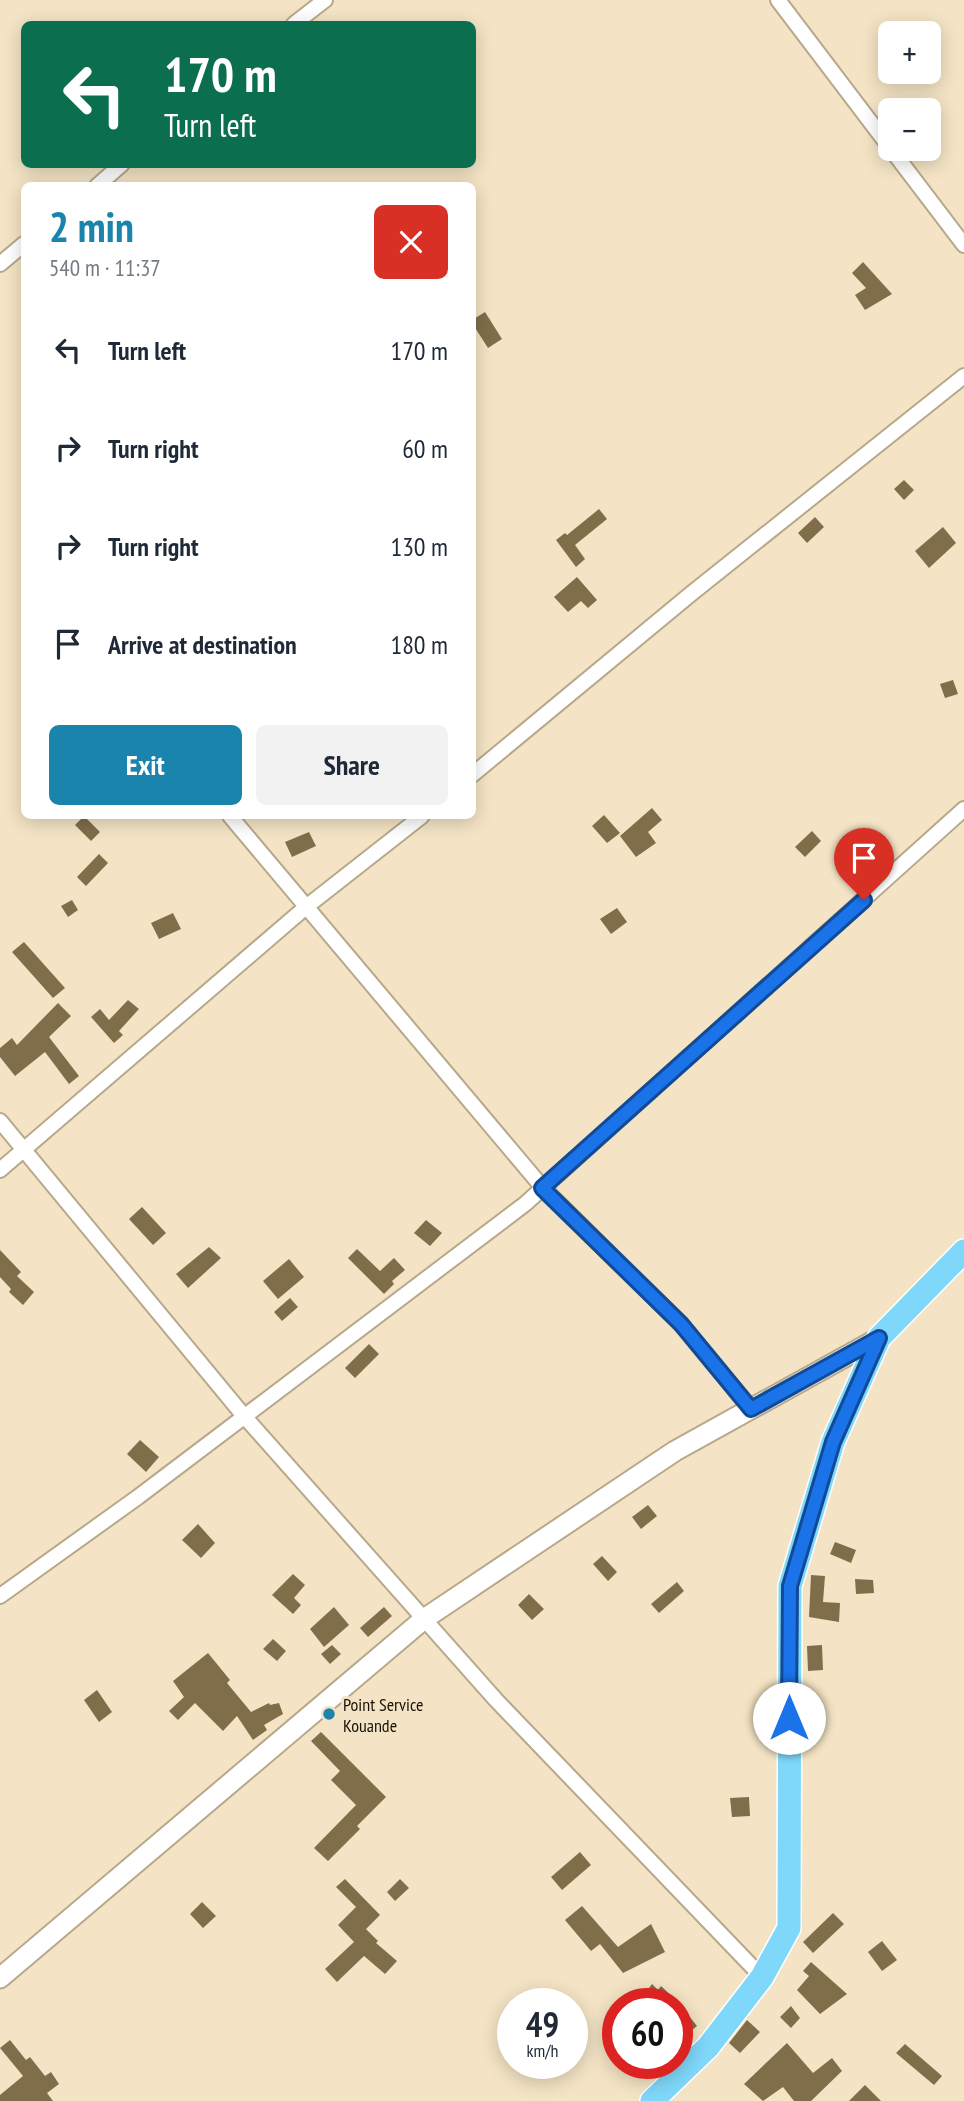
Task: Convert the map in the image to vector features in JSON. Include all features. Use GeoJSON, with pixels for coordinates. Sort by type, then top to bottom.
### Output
{"type":"FeatureCollection","features":[{"type":"Feature","properties":{"kind":"main road"},"geometry":{"type":"LineString","coordinates":[[652,2101],[708,2047],[762,1977],[789,1928],[790,1586],[833,1442],[879,1338],[964,1251]]}},
{"type":"Feature","properties":{"kind":"street"},"geometry":{"type":"LineString","coordinates":[[299,21],[325,0]]}},
{"type":"Feature","properties":{"kind":"street"},"geometry":{"type":"LineString","coordinates":[[778,0],[878,132]]}},
{"type":"Feature","properties":{"kind":"street"},"geometry":{"type":"LineString","coordinates":[[900,161],[964,245]]}},
{"type":"Feature","properties":{"kind":"street"},"geometry":{"type":"LineString","coordinates":[[102,182],[117,168]]}},
{"type":"Feature","properties":{"kind":"street"},"geometry":{"type":"LineString","coordinates":[[0,264],[21,246]]}},
{"type":"Feature","properties":{"kind":"street"},"geometry":{"type":"LineString","coordinates":[[476,772],[692,593],[964,376]]}},
{"type":"Feature","properties":{"kind":"street"},"geometry":{"type":"LineString","coordinates":[[0,1596],[138,1497],[526,1204],[964,809]]}},
{"type":"Feature","properties":{"kind":"street"},"geometry":{"type":"LineString","coordinates":[[233,819],[542,1188],[681,1324],[751,1409]]}},
{"type":"Feature","properties":{"kind":"street"},"geometry":{"type":"LineString","coordinates":[[0,1170],[306,907],[418,819]]}},
{"type":"Feature","properties":{"kind":"street"},"geometry":{"type":"LineString","coordinates":[[0,1121],[244,1416],[496,1700],[762,1977]]}},
{"type":"Feature","properties":{"kind":"street"},"geometry":{"type":"LineString","coordinates":[[0,1978],[424,1619],[675,1451],[879,1338]]}},
{"type":"Feature","properties":{"kind":"building"},"geometry":{"type":"Polygon","coordinates":[[[863,262],[892,294],[865,310],[855,295],[866,288],[852,273],[863,262]]]}},
{"type":"Feature","properties":{"kind":"building"},"geometry":{"type":"Polygon","coordinates":[[[485,312],[502,339],[488,348],[476,329],[476,318],[485,312]]]}},
{"type":"Feature","properties":{"kind":"building"},"geometry":{"type":"Polygon","coordinates":[[[904,480],[914,490],[904,500],[894,489],[904,480]]]}},
{"type":"Feature","properties":{"kind":"building"},"geometry":{"type":"Polygon","coordinates":[[[599,509],[607,519],[575,545],[585,559],[576,567],[556,540],[565,533],[567,535],[599,509]]]}},
{"type":"Feature","properties":{"kind":"building"},"geometry":{"type":"Polygon","coordinates":[[[815,517],[824,527],[807,543],[798,533],[815,517]]]}},
{"type":"Feature","properties":{"kind":"building"},"geometry":{"type":"Polygon","coordinates":[[[943,527],[956,543],[929,568],[915,551],[943,527]]]}},
{"type":"Feature","properties":{"kind":"building"},"geometry":{"type":"Polygon","coordinates":[[[577,577],[597,600],[588,608],[581,601],[568,612],[554,597],[577,577]]]}},
{"type":"Feature","properties":{"kind":"building"},"geometry":{"type":"Polygon","coordinates":[[[953,680],[958,694],[945,698],[940,684],[953,680]]]}},
{"type":"Feature","properties":{"kind":"building"},"geometry":{"type":"Polygon","coordinates":[[[652,808],[662,820],[648,832],[656,843],[636,857],[620,836],[652,808]]]}},
{"type":"Feature","properties":{"kind":"building"},"geometry":{"type":"Polygon","coordinates":[[[604,815],[620,833],[607,843],[592,826],[604,815]]]}},
{"type":"Feature","properties":{"kind":"building"},"geometry":{"type":"Polygon","coordinates":[[[81,819],[87,819],[100,832],[91,841],[75,825],[81,819]]]}},
{"type":"Feature","properties":{"kind":"building"},"geometry":{"type":"Polygon","coordinates":[[[812,831],[821,841],[805,857],[795,847],[812,831]]]}},
{"type":"Feature","properties":{"kind":"building"},"geometry":{"type":"Polygon","coordinates":[[[309,832],[316,846],[292,857],[285,842],[309,832]]]}},
{"type":"Feature","properties":{"kind":"building"},"geometry":{"type":"Polygon","coordinates":[[[99,854],[108,863],[86,886],[77,877],[99,854]]]}},
{"type":"Feature","properties":{"kind":"building"},"geometry":{"type":"Polygon","coordinates":[[[72,900],[78,910],[68,917],[61,906],[72,900]]]}},
{"type":"Feature","properties":{"kind":"building"},"geometry":{"type":"Polygon","coordinates":[[[617,908],[627,922],[611,934],[600,919],[617,908]]]}},
{"type":"Feature","properties":{"kind":"building"},"geometry":{"type":"Polygon","coordinates":[[[173,913],[181,929],[159,939],[151,923],[173,913]]]}},
{"type":"Feature","properties":{"kind":"building"},"geometry":{"type":"Polygon","coordinates":[[[24,942],[65,988],[53,998],[12,952],[24,942]]]}},
{"type":"Feature","properties":{"kind":"building"},"geometry":{"type":"Polygon","coordinates":[[[128,1000],[139,1009],[119,1031],[123,1035],[114,1043],[91,1017],[100,1009],[109,1020],[128,1000]]]}},
{"type":"Feature","properties":{"kind":"building"},"geometry":{"type":"Polygon","coordinates":[[[58,1003],[71,1016],[49,1037],[79,1076],[69,1084],[45,1052],[15,1076],[0,1057],[0,1048],[12,1038],[17,1045],[58,1003]]]}},
{"type":"Feature","properties":{"kind":"building"},"geometry":{"type":"Polygon","coordinates":[[[142,1207],[166,1233],[153,1245],[129,1219],[142,1207]]]}},
{"type":"Feature","properties":{"kind":"building"},"geometry":{"type":"Polygon","coordinates":[[[426,1220],[442,1233],[430,1246],[414,1233],[426,1220]]]}},
{"type":"Feature","properties":{"kind":"building"},"geometry":{"type":"Polygon","coordinates":[[[209,1247],[221,1258],[188,1288],[176,1274],[209,1247]]]}},
{"type":"Feature","properties":{"kind":"building"},"geometry":{"type":"Polygon","coordinates":[[[357,1249],[380,1271],[394,1258],[405,1270],[392,1281],[394,1284],[384,1294],[348,1258],[357,1249]]]}},
{"type":"Feature","properties":{"kind":"building"},"geometry":{"type":"Polygon","coordinates":[[[0,1250],[21,1272],[17,1276],[34,1292],[23,1305],[9,1292],[11,1289],[0,1277],[0,1250]]]}},
{"type":"Feature","properties":{"kind":"building"},"geometry":{"type":"Polygon","coordinates":[[[289,1259],[304,1277],[278,1299],[263,1281],[289,1259]]]}},
{"type":"Feature","properties":{"kind":"building"},"geometry":{"type":"Polygon","coordinates":[[[290,1298],[298,1307],[282,1321],[274,1312],[290,1298]]]}},
{"type":"Feature","properties":{"kind":"building"},"geometry":{"type":"Polygon","coordinates":[[[369,1344],[379,1354],[355,1378],[345,1368],[369,1344]]]}},
{"type":"Feature","properties":{"kind":"building"},"geometry":{"type":"Polygon","coordinates":[[[140,1440],[159,1457],[146,1472],[127,1454],[140,1440]]]}},
{"type":"Feature","properties":{"kind":"building"},"geometry":{"type":"Polygon","coordinates":[[[648,1505],[657,1516],[641,1529],[632,1517],[648,1505]]]}},
{"type":"Feature","properties":{"kind":"building"},"geometry":{"type":"Polygon","coordinates":[[[198,1524],[215,1543],[201,1558],[182,1540],[198,1524]]]}},
{"type":"Feature","properties":{"kind":"building"},"geometry":{"type":"Polygon","coordinates":[[[835,1542],[856,1550],[851,1563],[830,1554],[835,1542]]]}},
{"type":"Feature","properties":{"kind":"building"},"geometry":{"type":"Polygon","coordinates":[[[602,1556],[617,1572],[608,1581],[593,1564],[602,1556]]]}},
{"type":"Feature","properties":{"kind":"building"},"geometry":{"type":"Polygon","coordinates":[[[293,1574],[305,1585],[294,1598],[301,1605],[293,1614],[272,1595],[293,1574]]]}},
{"type":"Feature","properties":{"kind":"building"},"geometry":{"type":"Polygon","coordinates":[[[811,1575],[825,1576],[823,1602],[840,1603],[839,1622],[809,1617],[811,1575]]]}},
{"type":"Feature","properties":{"kind":"building"},"geometry":{"type":"Polygon","coordinates":[[[855,1579],[873,1580],[874,1593],[856,1594],[855,1579]]]}},
{"type":"Feature","properties":{"kind":"building"},"geometry":{"type":"Polygon","coordinates":[[[677,1582],[684,1591],[659,1613],[651,1604],[677,1582]]]}},
{"type":"Feature","properties":{"kind":"building"},"geometry":{"type":"Polygon","coordinates":[[[529,1594],[544,1609],[532,1620],[518,1605],[529,1594]]]}},
{"type":"Feature","properties":{"kind":"building"},"geometry":{"type":"Polygon","coordinates":[[[334,1607],[349,1625],[324,1647],[310,1629],[334,1607]]]}},
{"type":"Feature","properties":{"kind":"building"},"geometry":{"type":"Polygon","coordinates":[[[384,1607],[392,1616],[368,1637],[360,1628],[384,1607]]]}},
{"type":"Feature","properties":{"kind":"building"},"geometry":{"type":"Polygon","coordinates":[[[273,1639],[286,1651],[277,1661],[263,1649],[273,1639]]]}},
{"type":"Feature","properties":{"kind":"building"},"geometry":{"type":"Polygon","coordinates":[[[332,1645],[341,1654],[330,1664],[321,1654],[332,1645]]]}},
{"type":"Feature","properties":{"kind":"building"},"geometry":{"type":"Polygon","coordinates":[[[822,1645],[823,1670],[808,1671],[807,1646],[822,1645]]]}},
{"type":"Feature","properties":{"kind":"building"},"geometry":{"type":"Polygon","coordinates":[[[208,1653],[230,1680],[227,1683],[251,1712],[269,1703],[279,1703],[283,1714],[264,1725],[267,1730],[253,1740],[237,1716],[223,1731],[195,1703],[178,1720],[169,1711],[184,1697],[173,1681],[208,1653]]]}},
{"type":"Feature","properties":{"kind":"building"},"geometry":{"type":"Polygon","coordinates":[[[97,1690],[112,1712],[99,1722],[84,1700],[97,1690]]]}},
{"type":"Feature","properties":{"kind":"building"},"geometry":{"type":"Polygon","coordinates":[[[321,1732],[386,1797],[357,1826],[360,1829],[328,1861],[314,1848],[356,1805],[331,1780],[340,1771],[311,1741],[321,1732]]]}},
{"type":"Feature","properties":{"kind":"building"},"geometry":{"type":"Polygon","coordinates":[[[749,1797],[750,1816],[732,1817],[730,1798],[749,1797]]]}},
{"type":"Feature","properties":{"kind":"building"},"geometry":{"type":"Polygon","coordinates":[[[580,1852],[591,1865],[562,1890],[551,1877],[580,1852]]]}},
{"type":"Feature","properties":{"kind":"building"},"geometry":{"type":"Polygon","coordinates":[[[345,1879],[380,1915],[366,1929],[378,1941],[376,1943],[397,1961],[385,1974],[364,1956],[337,1982],[325,1969],[354,1942],[338,1925],[356,1907],[336,1887],[345,1879]]]}},
{"type":"Feature","properties":{"kind":"building"},"geometry":{"type":"Polygon","coordinates":[[[400,1879],[409,1888],[395,1901],[387,1892],[400,1879]]]}},
{"type":"Feature","properties":{"kind":"building"},"geometry":{"type":"Polygon","coordinates":[[[202,1902],[216,1916],[203,1928],[190,1914],[202,1902]]]}},
{"type":"Feature","properties":{"kind":"building"},"geometry":{"type":"Polygon","coordinates":[[[582,1906],[618,1947],[651,1924],[665,1952],[623,1973],[600,1944],[591,1951],[565,1920],[582,1906]]]}},
{"type":"Feature","properties":{"kind":"building"},"geometry":{"type":"Polygon","coordinates":[[[833,1913],[844,1924],[813,1953],[803,1942],[833,1913]]]}},
{"type":"Feature","properties":{"kind":"building"},"geometry":{"type":"Polygon","coordinates":[[[882,1941],[897,1960],[882,1971],[868,1952],[882,1941]]]}},
{"type":"Feature","properties":{"kind":"building"},"geometry":{"type":"Polygon","coordinates":[[[811,1962],[847,1994],[820,2014],[797,1990],[809,1976],[803,1971],[811,1962]]]}},
{"type":"Feature","properties":{"kind":"building"},"geometry":{"type":"Polygon","coordinates":[[[791,2006],[800,2018],[791,2028],[780,2017],[791,2006]]]}},
{"type":"Feature","properties":{"kind":"building"},"geometry":{"type":"Polygon","coordinates":[[[747,2020],[760,2032],[740,2053],[729,2043],[747,2020]]]}},
{"type":"Feature","properties":{"kind":"building"},"geometry":{"type":"Polygon","coordinates":[[[10,2040],[26,2060],[30,2057],[45,2076],[51,2072],[59,2084],[47,2093],[53,2101],[0,2101],[0,2095],[23,2076],[0,2048],[10,2040]]]}},
{"type":"Feature","properties":{"kind":"building"},"geometry":{"type":"Polygon","coordinates":[[[787,2043],[813,2073],[832,2058],[842,2071],[811,2101],[794,2101],[783,2087],[763,2101],[744,2084],[787,2043]]]}},
{"type":"Feature","properties":{"kind":"building"},"geometry":{"type":"Polygon","coordinates":[[[905,2044],[942,2076],[934,2085],[896,2053],[905,2044]]]}},
{"type":"Feature","properties":{"kind":"building"},"geometry":{"type":"Polygon","coordinates":[[[865,2085],[881,2101],[849,2101],[865,2085]]]}},
{"type":"Feature","properties":{"kind":"place","name":"Point Service Kouande"},"geometry":{"type":"Point","coordinates":[329,1714]}},
{"type":"Feature","properties":{"kind":"route"},"geometry":{"type":"LineString","coordinates":[[789,1718],[790,1586],[833,1442],[879,1338],[751,1409],[681,1324],[542,1188],[864,900]]}}]}
